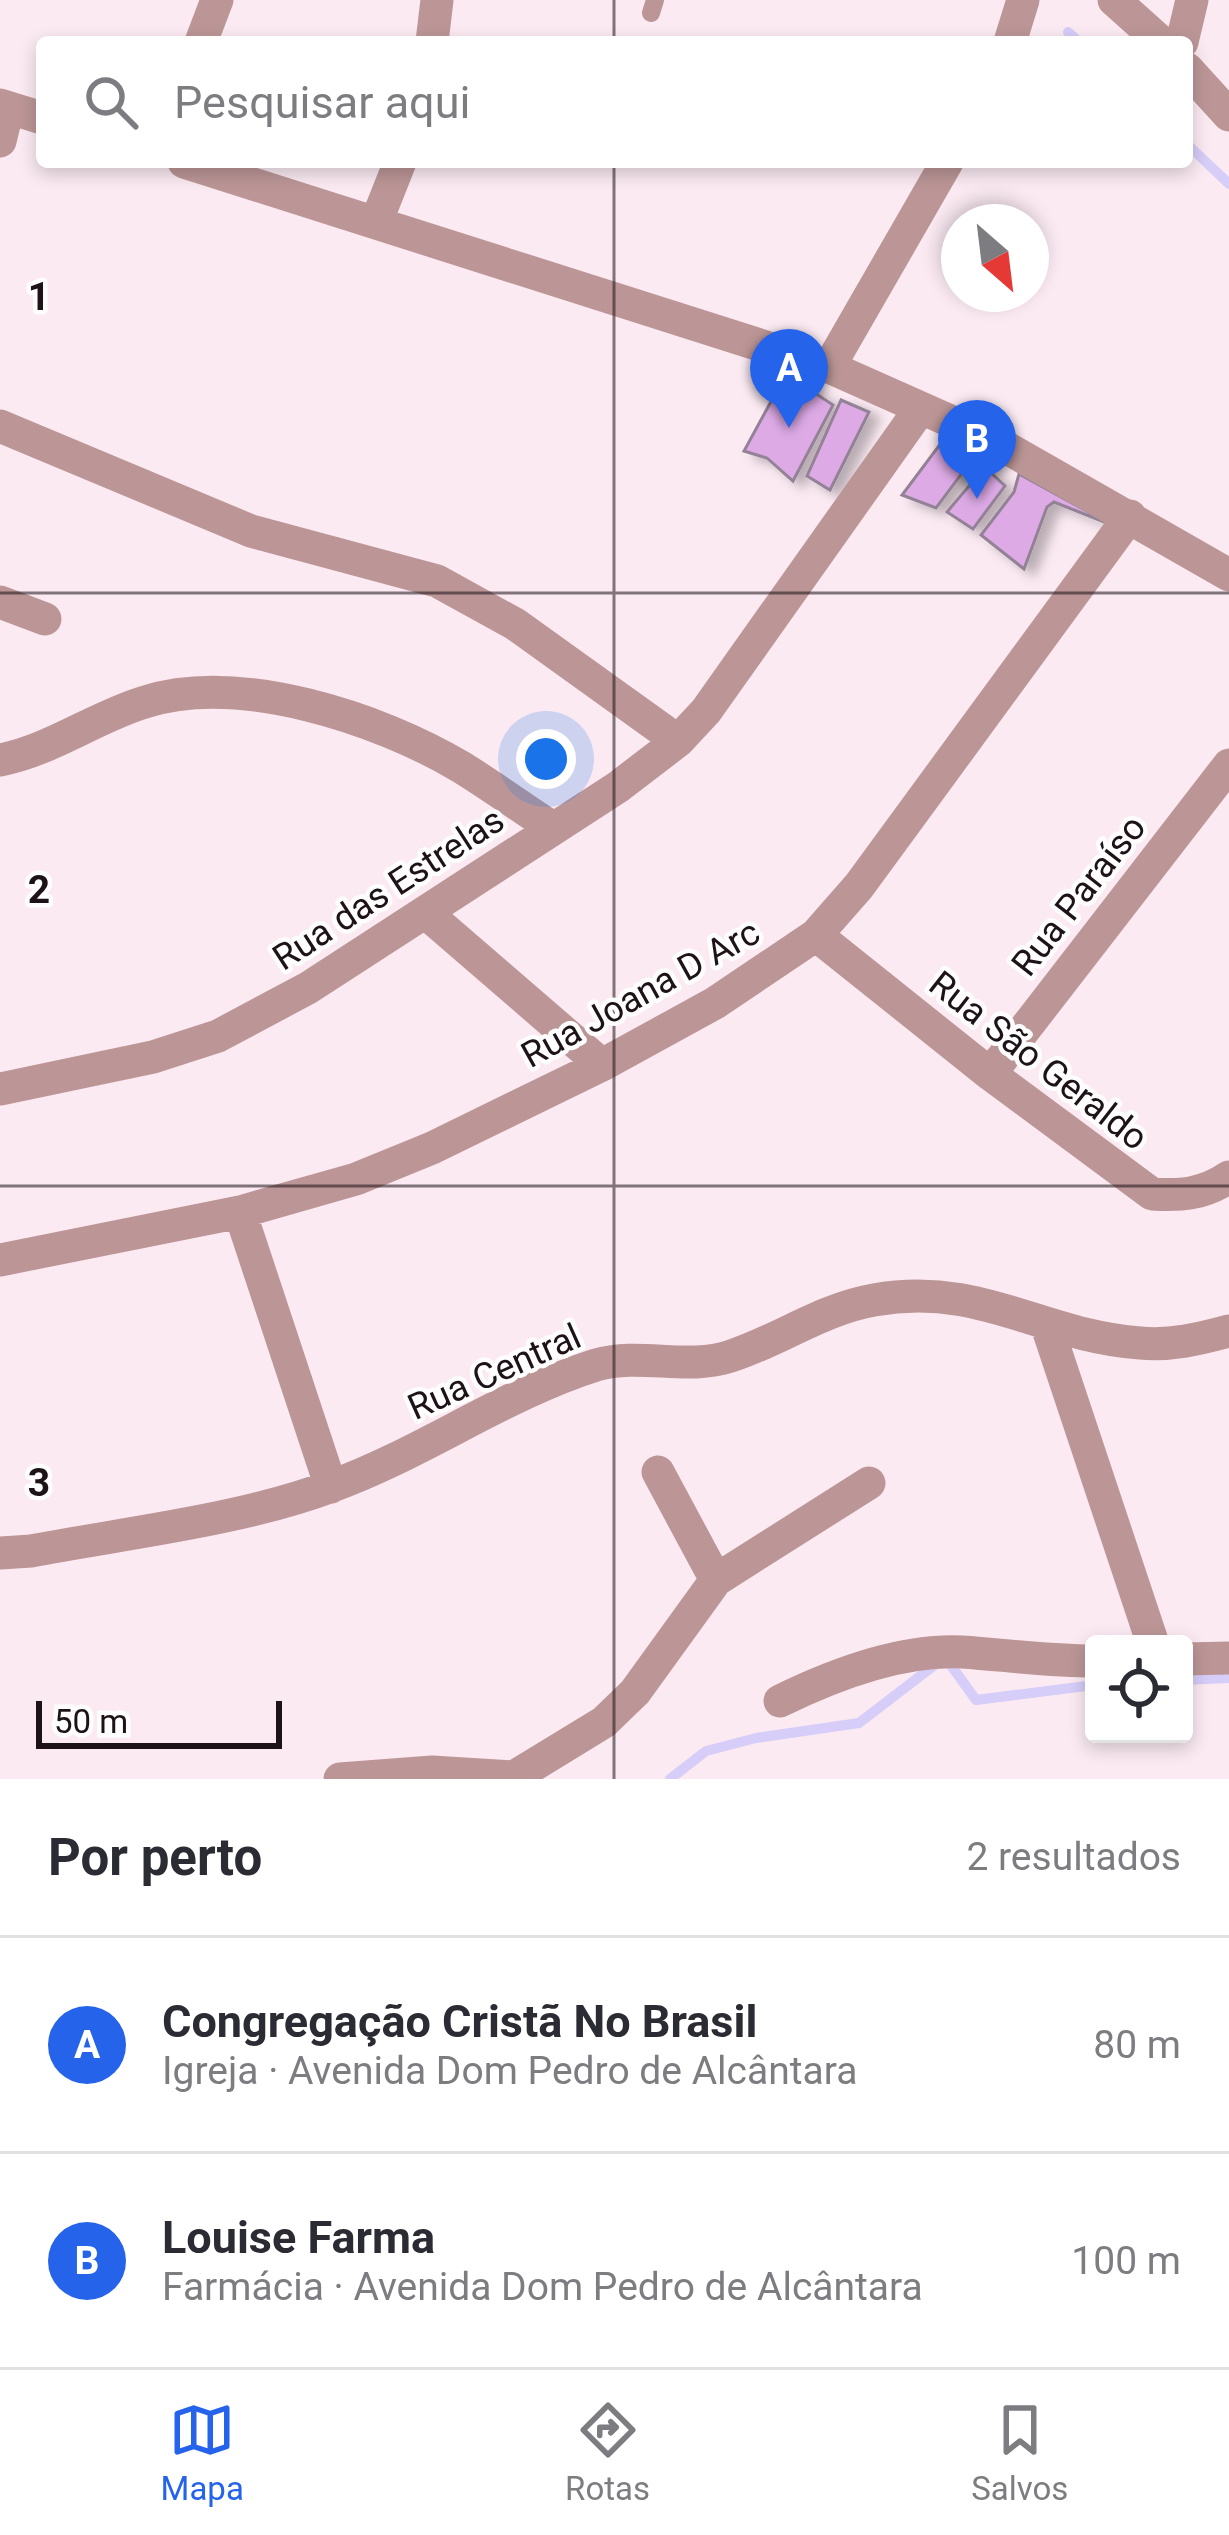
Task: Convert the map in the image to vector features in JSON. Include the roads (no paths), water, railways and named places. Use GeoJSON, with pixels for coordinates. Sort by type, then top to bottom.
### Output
{"type":"FeatureCollection","features":[{"type":"Feature","properties":{"kind":"street"},"geometry":{"type":"LineString","coordinates":[[203,36],[217,0]]}},
{"type":"Feature","properties":{"kind":"street"},"geometry":{"type":"LineString","coordinates":[[433,36],[437,0]]}},
{"type":"Feature","properties":{"kind":"street"},"geometry":{"type":"LineString","coordinates":[[1012,36],[1023,0]]}},
{"type":"Feature","properties":{"kind":"street"},"geometry":{"type":"LineString","coordinates":[[1114,0],[1154,36]]}},
{"type":"Feature","properties":{"kind":"street"},"geometry":{"type":"LineString","coordinates":[[1183,36],[1192,0]]}},
{"type":"Feature","properties":{"kind":"street"},"geometry":{"type":"LineString","coordinates":[[1193,76],[1229,115]]}},
{"type":"Feature","properties":{"kind":"street"},"geometry":{"type":"LineString","coordinates":[[3,118],[36,118]]}},
{"type":"Feature","properties":{"kind":"street"},"geometry":{"type":"LineString","coordinates":[[204,168],[830,367],[993,440],[1229,575]]}},
{"type":"Feature","properties":{"kind":"street"},"geometry":{"type":"LineString","coordinates":[[377,220],[398,168]]}},
{"type":"Feature","properties":{"kind":"street"},"geometry":{"type":"LineString","coordinates":[[830,367],[943,168]]}},
{"type":"Feature","properties":{"kind":"street","name":"Rua das Estrelas"},"geometry":{"type":"LineString","coordinates":[[0,1089],[153,1058],[218,1036],[308,988],[618,787],[678,741],[738,668],[920,409]]}},
{"type":"Feature","properties":{"kind":"street"},"geometry":{"type":"LineString","coordinates":[[0,425],[251,531],[436,581],[515,624],[678,741]]}},
{"type":"Feature","properties":{"kind":"street","name":"Rua Joana D Arc"},"geometry":{"type":"LineString","coordinates":[[0,1260],[239,1212],[356,1179],[602,1065],[715,1003],[816,935],[859,886],[1130,516]]}},
{"type":"Feature","properties":{"kind":"street"},"geometry":{"type":"LineString","coordinates":[[0,602],[45,619]]}},
{"type":"Feature","properties":{"kind":"street"},"geometry":{"type":"LineString","coordinates":[[0,760],[55,742],[142,702],[221,691],[310,707],[387,731],[459,766],[553,828]]}},
{"type":"Feature","properties":{"kind":"street","name":"Rua Paraíso"},"geometry":{"type":"LineString","coordinates":[[989,1074],[1229,765]]}},
{"type":"Feature","properties":{"kind":"street"},"geometry":{"type":"LineString","coordinates":[[426,914],[602,1065]]}},
{"type":"Feature","properties":{"kind":"street","name":"Rua São Geraldo"},"geometry":{"type":"LineString","coordinates":[[816,935],[989,1074],[1152,1194],[1185,1196],[1229,1177]]}},
{"type":"Feature","properties":{"kind":"street"},"geometry":{"type":"LineString","coordinates":[[239,1212],[331,1487]]}},
{"type":"Feature","properties":{"kind":"street","name":"Rua Central"},"geometry":{"type":"LineString","coordinates":[[0,1553],[219,1515],[331,1487],[601,1364],[646,1359],[690,1364],[731,1356],[808,1320],[867,1301],[916,1293],[972,1299],[1046,1323],[1142,1344],[1193,1341],[1229,1331]]}},
{"type":"Feature","properties":{"kind":"street"},"geometry":{"type":"LineString","coordinates":[[1046,1323],[1150,1635]]}},
{"type":"Feature","properties":{"kind":"street"},"geometry":{"type":"LineString","coordinates":[[658,1472],[716,1580]]}},
{"type":"Feature","properties":{"kind":"street"},"geometry":{"type":"LineString","coordinates":[[340,1779],[432,1772],[515,1778],[604,1722],[635,1692],[716,1580],[869,1483]]}},
{"type":"Feature","properties":{"kind":"street"},"geometry":{"type":"LineString","coordinates":[[780,1701],[814,1684],[909,1658],[959,1652],[1085,1661]]}},
{"type":"Feature","properties":{"kind":"street"},"geometry":{"type":"LineString","coordinates":[[1193,1660],[1229,1658]]}},
{"type":"Feature","properties":{"kind":"waterway"},"geometry":{"type":"LineString","coordinates":[[1068,32],[1072,36]]}},
{"type":"Feature","properties":{"kind":"waterway"},"geometry":{"type":"LineString","coordinates":[[1193,150],[1229,184]]}},
{"type":"Feature","properties":{"kind":"waterway"},"geometry":{"type":"LineString","coordinates":[[670,1779],[706,1751],[756,1738],[859,1723],[945,1657],[976,1700],[1085,1686]]}},
{"type":"Feature","properties":{"kind":"waterway"},"geometry":{"type":"LineString","coordinates":[[1193,1680],[1229,1678]]}},
{"type":"Feature","properties":{"kind":"place","name":"Congregação Cristã No Brasil"},"geometry":{"type":"Point","coordinates":[789,428]}},
{"type":"Feature","properties":{"kind":"place","name":"Louise Farma"},"geometry":{"type":"Point","coordinates":[977,499]}}]}
